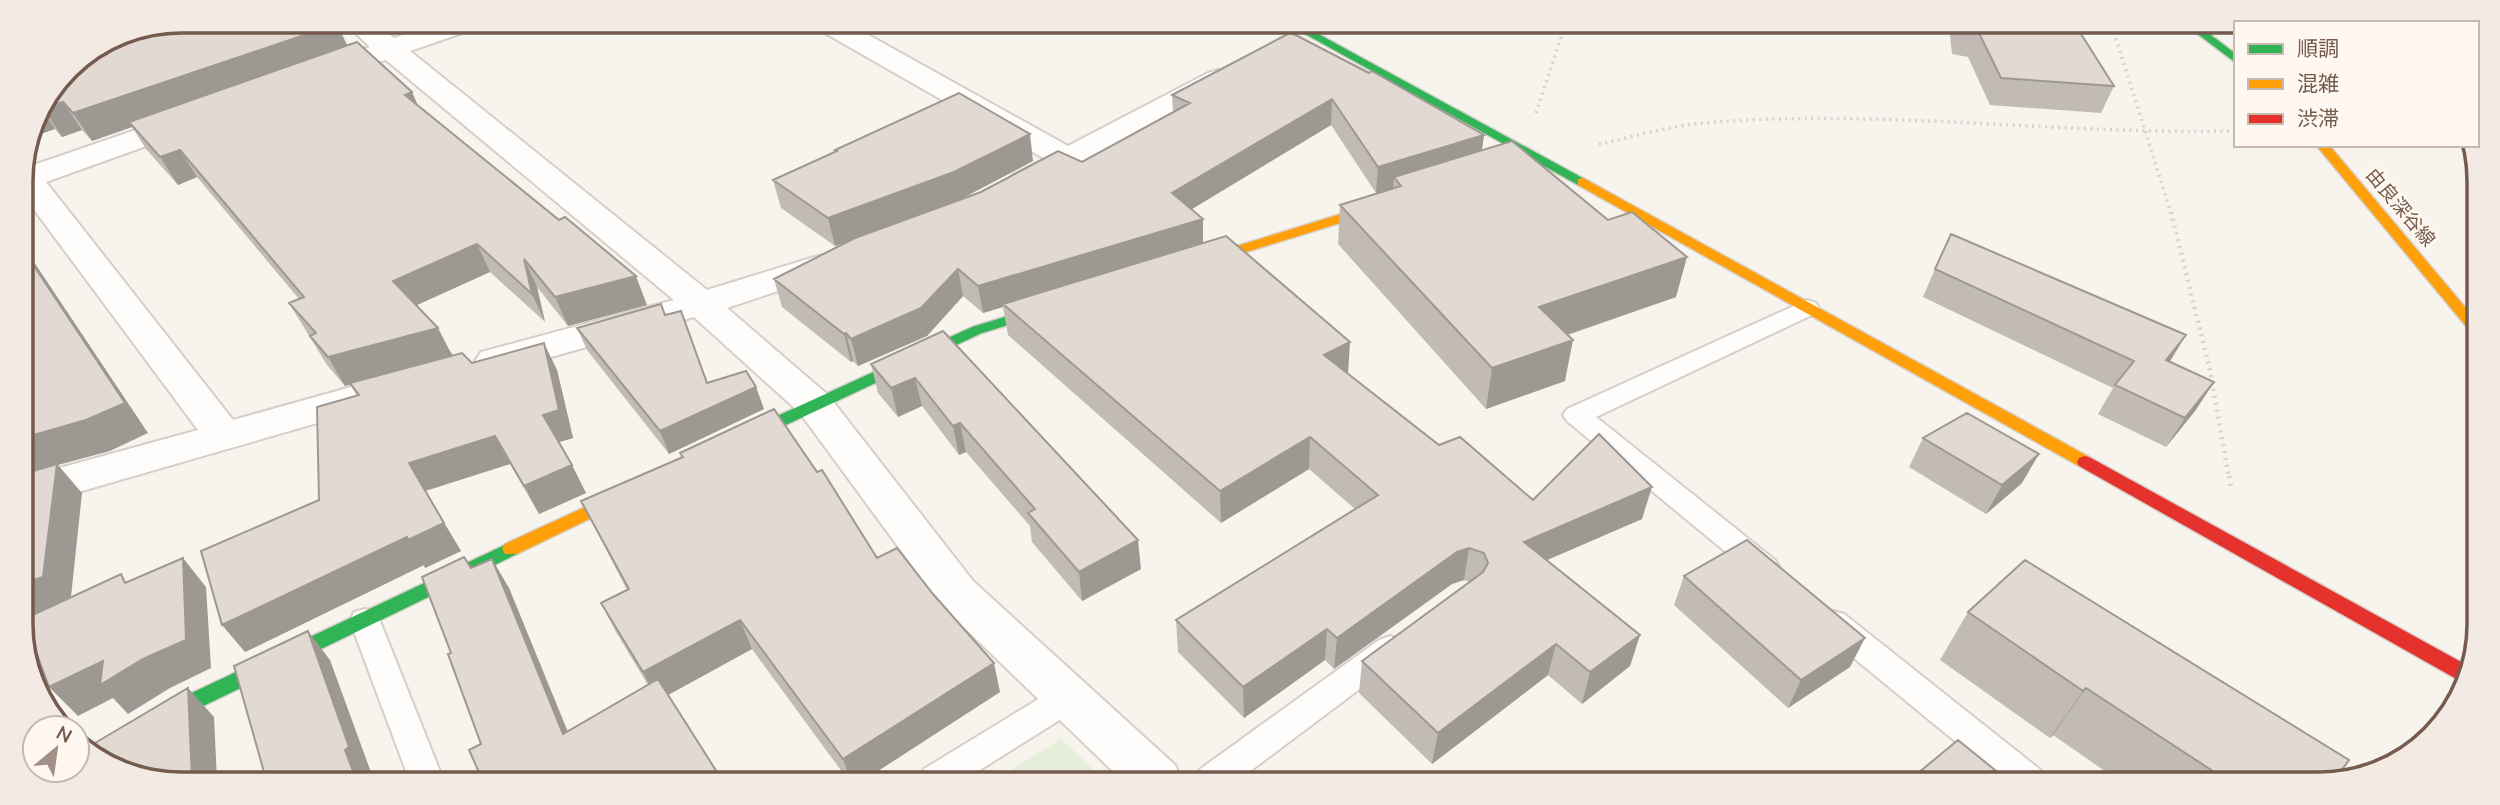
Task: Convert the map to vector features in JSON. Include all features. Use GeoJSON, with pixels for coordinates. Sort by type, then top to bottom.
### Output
{"type":"FeatureCollection","features":[{"type":"Feature","properties":{"kind":"street"},"geometry":{"type":"LineString","coordinates":[[2201,33],[2234,58]]}},
{"type":"Feature","properties":{"kind":"street"},"geometry":{"type":"LineString","coordinates":[[372,34],[701,304],[814,404],[957,593],[1066,699],[1147,772]]}},
{"type":"Feature","properties":{"kind":"street"},"geometry":{"type":"LineString","coordinates":[[340,67],[434,34]]}},
{"type":"Feature","properties":{"kind":"street"},"geometry":{"type":"LineString","coordinates":[[847,34],[1068,159]]}},
{"type":"Feature","properties":{"kind":"street"},"geometry":{"type":"LineString","coordinates":[[994,198],[1281,42],[1518,146],[2459,671]]}},
{"type":"Feature","properties":{"kind":"street"},"geometry":{"type":"LineString","coordinates":[[34,175],[209,114]]}},
{"type":"Feature","properties":{"kind":"street","name":"由良深谷線"},"geometry":{"type":"LineString","coordinates":[[2324,147],[2467,318]]}},
{"type":"Feature","properties":{"kind":"street"},"geometry":{"type":"LineString","coordinates":[[1519,164],[1538,157]]}},
{"type":"Feature","properties":{"kind":"street"},"geometry":{"type":"LineString","coordinates":[[34,192],[223,435]]}},
{"type":"Feature","properties":{"kind":"street"},"geometry":{"type":"LineString","coordinates":[[1174,270],[1411,197]]}},
{"type":"Feature","properties":{"kind":"street"},"geometry":{"type":"LineString","coordinates":[[462,369],[701,304],[851,256]]}},
{"type":"Feature","properties":{"kind":"street"},"geometry":{"type":"LineString","coordinates":[[714,452],[977,330],[1069,302]]}},
{"type":"Feature","properties":{"kind":"street"},"geometry":{"type":"LineString","coordinates":[[33,490],[396,388]]}},
{"type":"Feature","properties":{"kind":"street"},"geometry":{"type":"LineString","coordinates":[[135,736],[188,704],[652,482]]}},
{"type":"Feature","properties":{"kind":"lane"},"geometry":{"type":"LineString","coordinates":[[1781,582],[1576,415],[1807,308]]}},
{"type":"Feature","properties":{"kind":"lane"},"geometry":{"type":"LineString","coordinates":[[1814,608],[2016,771]]}},
{"type":"Feature","properties":{"kind":"lane"},"geometry":{"type":"LineString","coordinates":[[365,621],[423,772]]}},
{"type":"Feature","properties":{"kind":"lane"},"geometry":{"type":"LineString","coordinates":[[1224,772],[1409,635]]}},
{"type":"Feature","properties":{"kind":"lane"},"geometry":{"type":"LineString","coordinates":[[949,772],[1066,699]]}},
{"type":"Feature","properties":{"kind":"path"},"geometry":{"type":"LineString","coordinates":[[1518,146],[1534,118],[1562,33]]}},
{"type":"Feature","properties":{"kind":"path"},"geometry":{"type":"LineString","coordinates":[[2114,33],[2149,134],[2197,309],[2225,444],[2240,550]]}},
{"type":"Feature","properties":{"kind":"path"},"geometry":{"type":"LineString","coordinates":[[1538,157],[1637,134],[1746,119],[1846,117],[2149,134],[2234,131]]}},
{"type":"Feature","properties":{"kind":"green space"},"geometry":{"type":"Polygon","coordinates":[[[1061,739],[1096,772],[1008,772],[1061,739]]]}},
{"type":"Feature","properties":{"kind":"building"},"geometry":{"type":"Polygon","coordinates":[[[1293,33],[1369,73],[1372,71],[1484,135],[1378,167],[1332,99],[1172,193],[1203,219],[978,286],[958,269],[921,308],[851,339],[774,279],[855,238],[981,192],[1058,151],[1082,162],[1190,103],[1172,95],[1293,33]]]}},
{"type":"Feature","properties":{"kind":"building"},"geometry":{"type":"Polygon","coordinates":[[[1979,33],[2081,33],[2114,86],[2001,78],[1979,33]]]}},
{"type":"Feature","properties":{"kind":"building"},"geometry":{"type":"Polygon","coordinates":[[[171,34],[308,34],[73,113],[63,102],[55,104],[77,77],[99,58],[124,44],[143,38],[171,34]]]}},
{"type":"Feature","properties":{"kind":"building"},"geometry":{"type":"Polygon","coordinates":[[[357,42],[412,92],[405,95],[559,220],[565,217],[636,276],[555,297],[524,259],[532,294],[477,244],[393,281],[438,328],[328,357],[310,336],[316,333],[289,303],[304,297],[180,150],[160,157],[129,122],[357,42]]]}},
{"type":"Feature","properties":{"kind":"building"},"geometry":{"type":"Polygon","coordinates":[[[959,93],[1030,134],[954,172],[828,218],[773,180],[837,151],[835,150],[959,93]]]}},
{"type":"Feature","properties":{"kind":"building"},"geometry":{"type":"Polygon","coordinates":[[[1512,141],[1608,220],[1632,212],[1687,257],[1539,307],[1573,340],[1492,368],[1340,205],[1401,186],[1394,177],[1512,141]]]}},
{"type":"Feature","properties":{"kind":"building"},"geometry":{"type":"Polygon","coordinates":[[[1951,234],[2186,335],[2166,360],[2214,382],[2185,418],[2115,385],[2134,361],[1935,269],[1951,234]]]}},
{"type":"Feature","properties":{"kind":"building"},"geometry":{"type":"Polygon","coordinates":[[[1226,236],[1350,342],[1324,355],[1439,445],[1460,437],[1533,500],[1599,434],[1652,487],[1524,542],[1640,635],[1590,672],[1556,644],[1438,733],[1362,661],[1483,572],[1488,563],[1484,553],[1469,548],[1457,552],[1337,638],[1327,629],[1243,687],[1176,620],[1378,495],[1310,437],[1220,491],[1003,304],[1226,236]]]}},
{"type":"Feature","properties":{"kind":"building"},"geometry":{"type":"Polygon","coordinates":[[[34,266],[125,403],[86,420],[33,435],[34,266]]]}},
{"type":"Feature","properties":{"kind":"building"},"geometry":{"type":"Polygon","coordinates":[[[661,304],[665,315],[681,311],[707,383],[746,371],[756,387],[660,431],[577,328],[661,304]]]}},
{"type":"Feature","properties":{"kind":"building"},"geometry":{"type":"Polygon","coordinates":[[[943,331],[1138,540],[1079,572],[1028,513],[1035,509],[960,423],[953,426],[915,378],[891,388],[871,364],[943,331]]]}},
{"type":"Feature","properties":{"kind":"building"},"geometry":{"type":"Polygon","coordinates":[[[544,343],[559,410],[543,415],[572,465],[524,486],[495,436],[409,463],[444,523],[408,540],[407,537],[222,625],[201,551],[319,500],[317,407],[359,395],[350,383],[462,353],[472,363],[544,343]]]}},
{"type":"Feature","properties":{"kind":"building"},"geometry":{"type":"Polygon","coordinates":[[[774,409],[817,472],[822,470],[877,558],[897,548],[933,594],[994,663],[843,759],[740,620],[643,672],[601,603],[629,589],[581,501],[683,457],[680,453],[774,409]]]}},
{"type":"Feature","properties":{"kind":"building"},"geometry":{"type":"Polygon","coordinates":[[[1967,413],[2039,454],[2002,485],[1923,438],[1967,413]]]}},
{"type":"Feature","properties":{"kind":"building"},"geometry":{"type":"Polygon","coordinates":[[[57,464],[43,577],[33,580],[33,471],[57,464]]]}},
{"type":"Feature","properties":{"kind":"building"},"geometry":{"type":"Polygon","coordinates":[[[1747,540],[1865,638],[1801,680],[1684,576],[1747,540]]]}},
{"type":"Feature","properties":{"kind":"building"},"geometry":{"type":"Polygon","coordinates":[[[464,557],[471,568],[492,559],[563,734],[658,679],[717,772],[479,772],[469,750],[481,744],[422,577],[464,557]]]}},
{"type":"Feature","properties":{"kind":"building"},"geometry":{"type":"Polygon","coordinates":[[[183,558],[186,640],[143,659],[100,685],[103,661],[49,687],[36,651],[33,615],[121,574],[125,583],[183,558]]]}},
{"type":"Feature","properties":{"kind":"building"},"geometry":{"type":"Polygon","coordinates":[[[2025,560],[2349,760],[2342,769],[2329,771],[2213,771],[2086,688],[2083,691],[1968,612],[2025,560]]]}},
{"type":"Feature","properties":{"kind":"building"},"geometry":{"type":"Polygon","coordinates":[[[308,631],[349,747],[345,750],[353,772],[264,772],[234,666],[308,631]]]}},
{"type":"Feature","properties":{"kind":"building"},"geometry":{"type":"Polygon","coordinates":[[[188,688],[192,772],[143,767],[124,761],[95,743],[188,688]]]}},
{"type":"Feature","properties":{"kind":"building"},"geometry":{"type":"Polygon","coordinates":[[[1958,740],[1996,771],[1920,771],[1958,740]]]}},
{"type":"Feature","properties":{"kind":"traffic: fast"},"geometry":{"type":"LineString","coordinates":[[1309,33],[1583,182]]}},
{"type":"Feature","properties":{"kind":"traffic: fast"},"geometry":{"type":"LineString","coordinates":[[2201,33],[2234,58]]}},
{"type":"Feature","properties":{"kind":"traffic: fast"},"geometry":{"type":"LineString","coordinates":[[735,442],[977,330],[1056,306]]}},
{"type":"Feature","properties":{"kind":"traffic: fast"},"geometry":{"type":"LineString","coordinates":[[153,726],[188,704],[511,549]]}},
{"type":"Feature","properties":{"kind":"traffic: slow"},"geometry":{"type":"LineString","coordinates":[[2324,147],[2467,318]]}},
{"type":"Feature","properties":{"kind":"traffic: slow"},"geometry":{"type":"LineString","coordinates":[[1583,182],[2085,462]]}},
{"type":"Feature","properties":{"kind":"traffic: slow"},"geometry":{"type":"LineString","coordinates":[[1193,264],[1390,203]]}},
{"type":"Feature","properties":{"kind":"traffic: slow"},"geometry":{"type":"LineString","coordinates":[[511,549],[633,491]]}},
{"type":"Feature","properties":{"kind":"traffic: jam"},"geometry":{"type":"LineString","coordinates":[[2085,462],[2459,671]]}}]}
